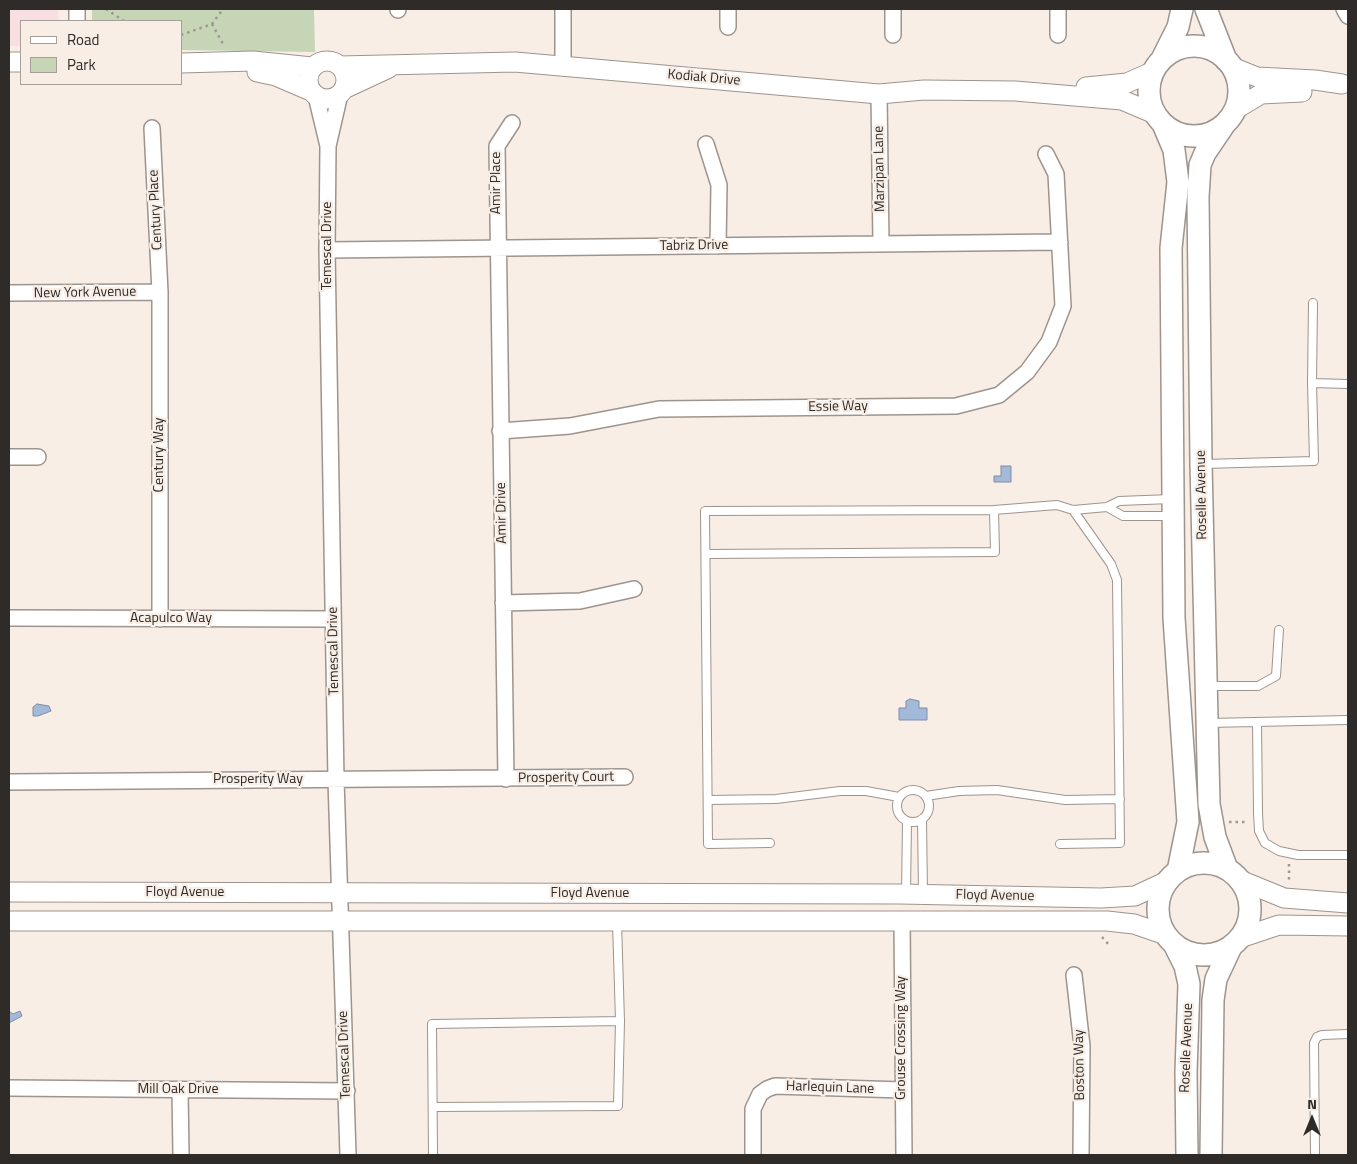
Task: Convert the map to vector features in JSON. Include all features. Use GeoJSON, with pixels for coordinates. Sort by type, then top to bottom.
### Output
{"type":"FeatureCollection","features":[{"type":"Feature","properties":{"kind":"main road"},"geometry":{"type":"LineString","coordinates":[[1173,876],[1191,865],[1201,863],[1234,874],[1247,892],[1250,913],[1247,926],[1235,942],[1212,954],[1202,955],[1183,950],[1170,940],[1158,910],[1160,895],[1173,876],[1188,822],[1174,618],[1172,507],[1172,248],[1178,174],[1172,140],[1159,119],[1149,90],[1158,66],[1178,27],[1182,9]]}},
{"type":"Feature","properties":{"kind":"main road"},"geometry":{"type":"LineString","coordinates":[[1159,119],[1177,133],[1193,136],[1212,133],[1230,117],[1239,89],[1206,9]]}},
{"type":"Feature","properties":{"kind":"main road"},"geometry":{"type":"LineString","coordinates":[[1158,66],[1176,50],[1191,46],[1213,50],[1229,63]]}},
{"type":"Feature","properties":{"kind":"main road","name":"Roselle Avenue"},"geometry":{"type":"LineString","coordinates":[[1230,117],[1205,153],[1198,178],[1201,464],[1210,814],[1215,837],[1234,874]]}},
{"type":"Feature","properties":{"kind":"main road","name":"Roselle Avenue"},"geometry":{"type":"LineString","coordinates":[[1170,940],[1185,966],[1189,984],[1186,1065],[1187,1155]]}},
{"type":"Feature","properties":{"kind":"main road","name":"Roselle Avenue"},"geometry":{"type":"LineString","coordinates":[[1211,1155],[1213,1000],[1216,979],[1235,942]]}},
{"type":"Feature","properties":{"kind":"street"},"geometry":{"type":"LineString","coordinates":[[563,9],[564,65]]}},
{"type":"Feature","properties":{"kind":"street"},"geometry":{"type":"LineString","coordinates":[[728,9],[728,27]]}},
{"type":"Feature","properties":{"kind":"street"},"geometry":{"type":"LineString","coordinates":[[893,9],[893,35]]}},
{"type":"Feature","properties":{"kind":"street"},"geometry":{"type":"LineString","coordinates":[[1058,9],[1058,35]]}},
{"type":"Feature","properties":{"kind":"street"},"geometry":{"type":"LineString","coordinates":[[1344,9],[1348,16]]}},
{"type":"Feature","properties":{"kind":"street"},"geometry":{"type":"LineString","coordinates":[[182,63],[253,61],[312,67],[323,61],[329,61],[340,66],[345,77],[342,91],[328,99],[276,76],[253,71],[233,63]]}},
{"type":"Feature","properties":{"kind":"street","name":"Kodiak Drive"},"geometry":{"type":"LineString","coordinates":[[340,66],[515,62],[879,94],[924,90],[1015,91],[1122,100],[1159,119]]}},
{"type":"Feature","properties":{"kind":"street"},"geometry":{"type":"LineString","coordinates":[[1229,63],[1257,77],[1315,80],[1345,84]]}},
{"type":"Feature","properties":{"kind":"street","name":"Kodiak Drive"},"geometry":{"type":"LineString","coordinates":[[342,91],[393,66]]}},
{"type":"Feature","properties":{"kind":"street","name":"Kodiak Drive"},"geometry":{"type":"LineString","coordinates":[[1015,91],[1128,83],[1158,66]]}},
{"type":"Feature","properties":{"kind":"street"},"geometry":{"type":"LineString","coordinates":[[312,67],[307,79],[314,93]]}},
{"type":"Feature","properties":{"kind":"street"},"geometry":{"type":"LineString","coordinates":[[1230,117],[1261,94],[1316,91],[1345,84]]}},
{"type":"Feature","properties":{"kind":"street","name":"Temescal Drive"},"geometry":{"type":"LineString","coordinates":[[342,91],[328,146],[327,250],[336,780],[348,1155]]}},
{"type":"Feature","properties":{"kind":"street","name":"Temescal Drive"},"geometry":{"type":"LineString","coordinates":[[314,93],[328,146]]}},
{"type":"Feature","properties":{"kind":"street","name":"Marzipan Lane"},"geometry":{"type":"LineString","coordinates":[[879,94],[881,244]]}},
{"type":"Feature","properties":{"kind":"street","name":"Amir Place"},"geometry":{"type":"LineString","coordinates":[[497,248],[497,146],[512,123]]}},
{"type":"Feature","properties":{"kind":"street","name":"Century Place"},"geometry":{"type":"LineString","coordinates":[[152,128],[160,292]]}},
{"type":"Feature","properties":{"kind":"street"},"geometry":{"type":"LineString","coordinates":[[706,144],[719,185],[718,246]]}},
{"type":"Feature","properties":{"kind":"street","name":"Essie Way"},"geometry":{"type":"LineString","coordinates":[[500,431],[570,426],[659,409],[956,406],[999,395],[1027,372],[1049,342],[1064,306],[1056,174],[1046,154]]}},
{"type":"Feature","properties":{"kind":"street","name":"Tabriz Drive"},"geometry":{"type":"LineString","coordinates":[[327,250],[1060,242]]}},
{"type":"Feature","properties":{"kind":"street","name":"Amir Drive"},"geometry":{"type":"LineString","coordinates":[[497,248],[506,779]]}},
{"type":"Feature","properties":{"kind":"street","name":"New York Avenue"},"geometry":{"type":"LineString","coordinates":[[9,294],[160,292]]}},
{"type":"Feature","properties":{"kind":"street","name":"Century Way"},"geometry":{"type":"LineString","coordinates":[[160,292],[160,619]]}},
{"type":"Feature","properties":{"kind":"street"},"geometry":{"type":"LineString","coordinates":[[9,457],[38,457]]}},
{"type":"Feature","properties":{"kind":"street"},"geometry":{"type":"LineString","coordinates":[[504,603],[580,601],[634,589]]}},
{"type":"Feature","properties":{"kind":"street","name":"Acapulco Way"},"geometry":{"type":"LineString","coordinates":[[9,618],[333,619]]}},
{"type":"Feature","properties":{"kind":"street","name":"Prosperity Court"},"geometry":{"type":"LineString","coordinates":[[506,779],[625,777]]}},
{"type":"Feature","properties":{"kind":"street","name":"Prosperity Way"},"geometry":{"type":"LineString","coordinates":[[9,782],[506,779]]}},
{"type":"Feature","properties":{"kind":"street"},"geometry":{"type":"LineString","coordinates":[[1234,874],[1284,898],[1348,903]]}},
{"type":"Feature","properties":{"kind":"street","name":"Floyd Avenue"},"geometry":{"type":"LineString","coordinates":[[9,892],[915,894],[1127,898],[1173,876]]}},
{"type":"Feature","properties":{"kind":"street","name":"Floyd Avenue"},"geometry":{"type":"LineString","coordinates":[[9,921],[1107,921],[1134,924],[1170,940]]}},
{"type":"Feature","properties":{"kind":"street","name":"Grouse Crossing Way"},"geometry":{"type":"LineString","coordinates":[[902,921],[904,1155]]}},
{"type":"Feature","properties":{"kind":"street"},"geometry":{"type":"LineString","coordinates":[[1235,942],[1279,925],[1348,926]]}},
{"type":"Feature","properties":{"kind":"street","name":"Boston Way"},"geometry":{"type":"LineString","coordinates":[[1074,975],[1082,1046],[1081,1155]]}},
{"type":"Feature","properties":{"kind":"street","name":"Harlequin Lane"},"geometry":{"type":"LineString","coordinates":[[753,1155],[753,1109],[760,1094],[775,1086],[902,1090]]}},
{"type":"Feature","properties":{"kind":"street","name":"Mill Oak Drive"},"geometry":{"type":"LineString","coordinates":[[9,1088],[347,1091]]}},
{"type":"Feature","properties":{"kind":"street"},"geometry":{"type":"LineString","coordinates":[[180,1090],[181,1155]]}},
{"type":"Feature","properties":{"kind":"lane"},"geometry":{"type":"LineString","coordinates":[[1201,464],[1314,461],[1312,383],[1313,303]]}},
{"type":"Feature","properties":{"kind":"lane"},"geometry":{"type":"LineString","coordinates":[[1312,383],[1348,384]]}},
{"type":"Feature","properties":{"kind":"lane"},"geometry":{"type":"LineString","coordinates":[[770,843],[708,844],[706,511],[994,510],[1058,505],[1073,510],[1107,507],[1119,501],[1172,507]]}},
{"type":"Feature","properties":{"kind":"lane"},"geometry":{"type":"LineString","coordinates":[[1107,507],[1123,516],[1172,507]]}},
{"type":"Feature","properties":{"kind":"lane"},"geometry":{"type":"LineString","coordinates":[[706,554],[995,552],[994,510]]}},
{"type":"Feature","properties":{"kind":"lane"},"geometry":{"type":"LineString","coordinates":[[1060,844],[1120,843],[1117,580],[1111,564],[1073,510]]}},
{"type":"Feature","properties":{"kind":"lane"},"geometry":{"type":"LineString","coordinates":[[1206,686],[1258,686],[1276,676],[1279,630]]}},
{"type":"Feature","properties":{"kind":"lane"},"geometry":{"type":"LineString","coordinates":[[1207,723],[1348,720]]}},
{"type":"Feature","properties":{"kind":"lane"},"geometry":{"type":"LineString","coordinates":[[1257,722],[1259,831],[1265,843],[1278,851],[1298,855],[1348,856]]}},
{"type":"Feature","properties":{"kind":"lane"},"geometry":{"type":"LineString","coordinates":[[708,800],[776,799],[840,791],[866,791],[899,797],[909,790],[921,792],[926,796],[929,808],[922,819],[915,894]]}},
{"type":"Feature","properties":{"kind":"lane"},"geometry":{"type":"LineString","coordinates":[[926,796],[959,790],[997,790],[1065,800],[1120,799]]}},
{"type":"Feature","properties":{"kind":"lane"},"geometry":{"type":"LineString","coordinates":[[899,797],[897,810],[907,821],[915,894]]}},
{"type":"Feature","properties":{"kind":"lane"},"geometry":{"type":"LineString","coordinates":[[907,821],[922,819]]}},
{"type":"Feature","properties":{"kind":"lane"},"geometry":{"type":"LineString","coordinates":[[432,1107],[618,1106],[620,1021],[618,921]]}},
{"type":"Feature","properties":{"kind":"lane"},"geometry":{"type":"LineString","coordinates":[[433,1155],[432,1024],[620,1021]]}},
{"type":"Feature","properties":{"kind":"lane"},"geometry":{"type":"LineString","coordinates":[[1315,1155],[1314,1043],[1317,1037],[1322,1035],[1348,1034]]}},
{"type":"Feature","properties":{"kind":"path"},"geometry":{"type":"LineString","coordinates":[[106,9],[121,20]]}},
{"type":"Feature","properties":{"kind":"path"},"geometry":{"type":"LineString","coordinates":[[182,35],[212,24],[223,9]]}},
{"type":"Feature","properties":{"kind":"path"},"geometry":{"type":"LineString","coordinates":[[212,24],[223,44]]}},
{"type":"Feature","properties":{"kind":"path"},"geometry":{"type":"LineString","coordinates":[[1225,822],[1248,822]]}},
{"type":"Feature","properties":{"kind":"path"},"geometry":{"type":"LineString","coordinates":[[1289,862],[1289,884]]}},
{"type":"Feature","properties":{"kind":"shaded area"},"geometry":{"type":"Polygon","coordinates":[[[9,9],[58,9],[59,20],[20,20],[20,46],[9,46],[9,9]]]}},
{"type":"Feature","properties":{"kind":"green space"},"geometry":{"type":"Polygon","coordinates":[[[92,9],[314,9],[315,52],[182,50],[182,20],[92,20],[92,9]]]}},
{"type":"Feature","properties":{"kind":"water"},"geometry":{"type":"Polygon","coordinates":[[[1001,466],[1011,466],[1011,482],[994,482],[994,476],[1001,476],[1001,466]]]}},
{"type":"Feature","properties":{"kind":"water"},"geometry":{"type":"Polygon","coordinates":[[[910,699],[919,701],[919,708],[927,708],[927,720],[899,720],[899,708],[906,708],[906,701],[910,699]]]}},
{"type":"Feature","properties":{"kind":"water"},"geometry":{"type":"Polygon","coordinates":[[[37,704],[49,706],[51,711],[33,716],[33,707],[37,704]]]}},
{"type":"Feature","properties":{"kind":"water"},"geometry":{"type":"Polygon","coordinates":[[[9,1011],[13,1014],[20,1011],[22,1016],[9,1023],[9,1011]]]}}]}
